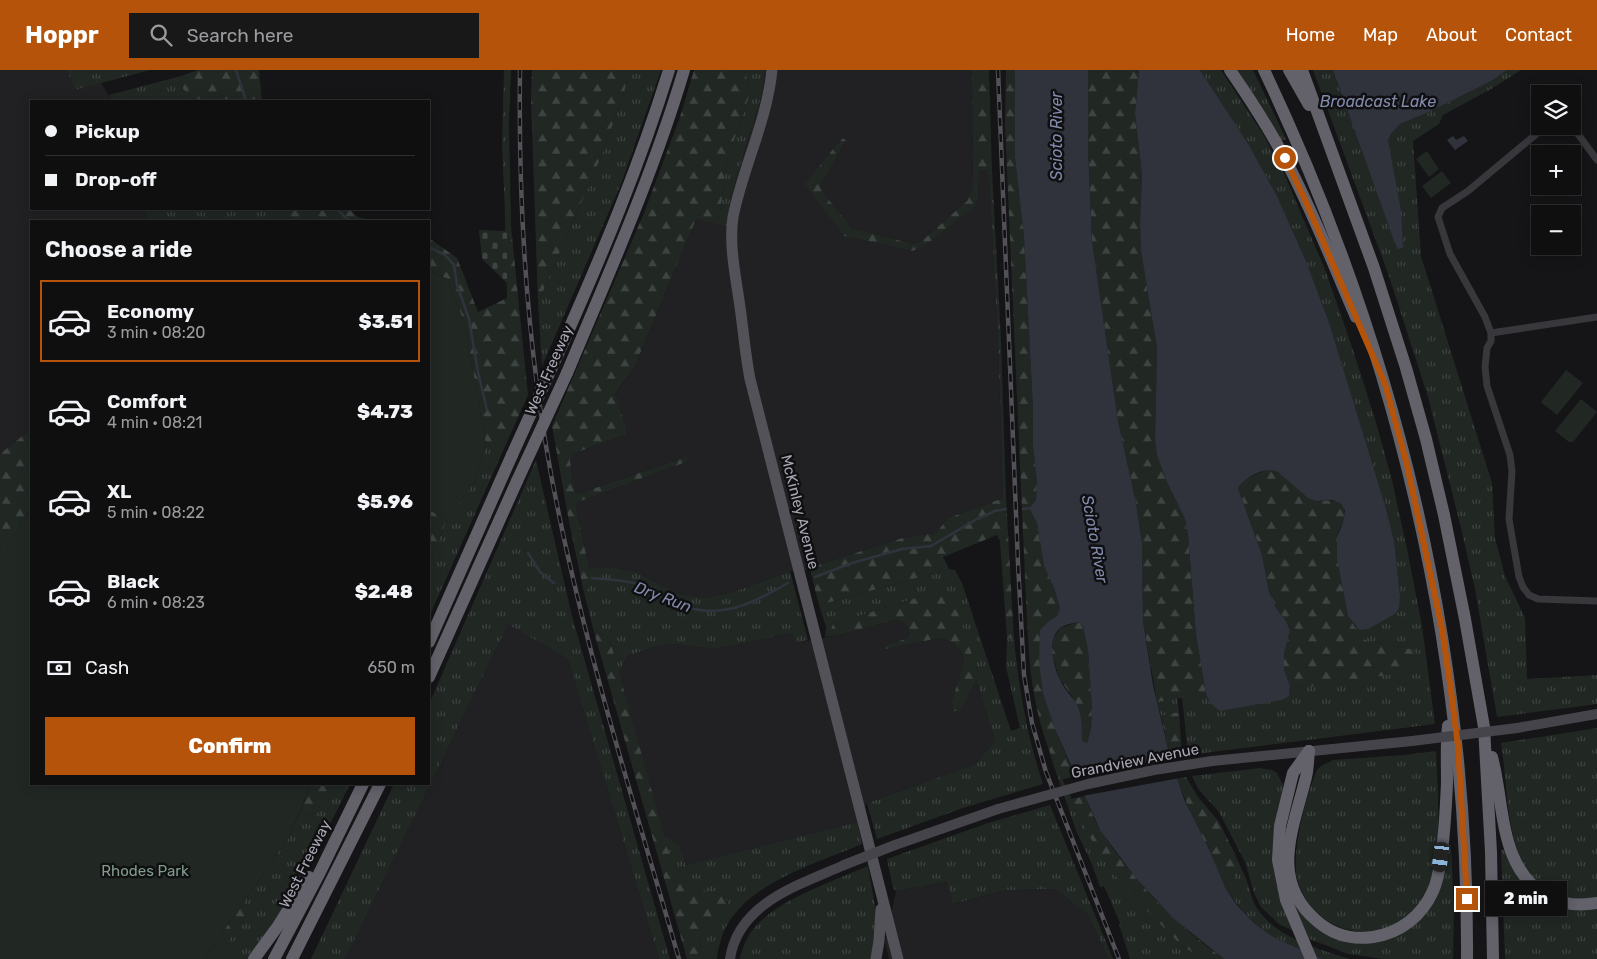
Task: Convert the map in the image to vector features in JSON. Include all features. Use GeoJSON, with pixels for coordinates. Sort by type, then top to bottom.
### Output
{"type":"FeatureCollection","features":[{"type":"Feature","properties":{"kind":"highway","name":"West Freeway"},"geometry":{"type":"LineString","coordinates":[[430,640],[602,254],[638,162],[669,70]]}},
{"type":"Feature","properties":{"kind":"highway","name":"West Freeway"},"geometry":{"type":"LineString","coordinates":[[430,675],[567,373],[620,248],[659,145],[684,70]]}},
{"type":"Feature","properties":{"kind":"highway"},"geometry":{"type":"LineString","coordinates":[[1230,70],[1262,118],[1285,158],[1385,384]]}},
{"type":"Feature","properties":{"kind":"highway"},"geometry":{"type":"LineString","coordinates":[[1264,70],[1310,172],[1346,262],[1385,384],[1407,465],[1442,629],[1458,746],[1465,852],[1467,959]]}},
{"type":"Feature","properties":{"kind":"highway"},"geometry":{"type":"LineString","coordinates":[[1289,70],[1328,140]]}},
{"type":"Feature","properties":{"kind":"highway"},"geometry":{"type":"LineString","coordinates":[[1302,70],[1374,268],[1406,368],[1426,439],[1444,515],[1484,727],[1496,772],[1509,847],[1521,872],[1530,884],[1564,903],[1578,905],[1597,903]]}},
{"type":"Feature","properties":{"kind":"highway"},"geometry":{"type":"LineString","coordinates":[[1309,751],[1307,775],[1290,835],[1288,867],[1294,890],[1307,911],[1335,933],[1359,938],[1391,932],[1414,918],[1425,906],[1434,890],[1440,870],[1447,781],[1446,741],[1451,691]]}},
{"type":"Feature","properties":{"kind":"highway"},"geometry":{"type":"LineString","coordinates":[[1484,727],[1489,810],[1493,959]]}},
{"type":"Feature","properties":{"kind":"highway"},"geometry":{"type":"LineString","coordinates":[[1309,751],[1292,773],[1280,826],[1278,860],[1286,900],[1311,959]]}},
{"type":"Feature","properties":{"kind":"highway","name":"West Freeway"},"geometry":{"type":"LineString","coordinates":[[274,959],[363,785]]}},
{"type":"Feature","properties":{"kind":"highway","name":"West Freeway"},"geometry":{"type":"LineString","coordinates":[[292,959],[380,785]]}},
{"type":"Feature","properties":{"kind":"highway"},"geometry":{"type":"LineString","coordinates":[[254,959],[278,926],[311,873],[330,852]]}},
{"type":"Feature","properties":{"kind":"highway"},"geometry":{"type":"LineString","coordinates":[[298,959],[327,892]]}},
{"type":"Feature","properties":{"kind":"main road","name":"McKinley Avenue"},"geometry":{"type":"LineString","coordinates":[[772,70],[762,117],[733,218],[735,276],[750,379],[898,959]]}},
{"type":"Feature","properties":{"kind":"main road","name":"Grandview Avenue"},"geometry":{"type":"LineString","coordinates":[[730,959],[738,932],[750,916],[763,905],[783,893],[896,844],[998,809],[1088,784],[1154,770],[1517,728],[1597,714]]}},
{"type":"Feature","properties":{"kind":"main road"},"geometry":{"type":"LineString","coordinates":[[876,959],[882,895]]}},
{"type":"Feature","properties":{"kind":"street"},"geometry":{"type":"LineString","coordinates":[[1535,135],[1468,191],[1442,208],[1439,212],[1439,222],[1450,254],[1485,317],[1491,333],[1485,367],[1487,386],[1510,455],[1512,470],[1509,519],[1519,577],[1523,587],[1529,595],[1538,599],[1597,601]]}},
{"type":"Feature","properties":{"kind":"street"},"geometry":{"type":"LineString","coordinates":[[1579,135],[1597,160]]}},
{"type":"Feature","properties":{"kind":"street"},"geometry":{"type":"LineString","coordinates":[[1491,333],[1597,318]]}},
{"type":"Feature","properties":{"kind":"shaded area"},"geometry":{"type":"Polygon","coordinates":[[[0,70],[67,70],[75,90],[101,83],[111,100],[30,100],[30,210],[145,210],[148,220],[30,220],[30,430],[0,454],[0,70]]]}},
{"type":"Feature","properties":{"kind":"shaded area"},"geometry":{"type":"Polygon","coordinates":[[[765,70],[972,70],[973,186],[968,200],[922,241],[913,244],[852,228],[824,194],[821,185],[846,140],[842,138],[806,184],[844,236],[912,251],[923,247],[974,208],[978,200],[979,172],[985,170],[989,176],[998,341],[1003,498],[948,518],[936,533],[902,538],[815,566],[810,570],[790,571],[737,591],[707,598],[679,594],[635,572],[613,567],[589,568],[576,505],[578,502],[686,462],[689,458],[685,457],[578,494],[574,492],[570,459],[572,454],[625,435],[627,430],[615,395],[634,368],[696,219],[727,226],[730,200],[761,97],[765,70]]]}},
{"type":"Feature","properties":{"kind":"shaded area"},"geometry":{"type":"Polygon","coordinates":[[[896,620],[905,623],[910,633],[908,639],[887,646],[886,649],[939,638],[952,642],[962,653],[964,661],[952,701],[960,710],[976,680],[995,740],[976,764],[867,803],[857,822],[686,865],[679,844],[663,834],[619,673],[627,656],[654,647],[675,644],[714,649],[792,633],[796,643],[838,635],[896,620]]]}},
{"type":"Feature","properties":{"kind":"shaded area"},"geometry":{"type":"Polygon","coordinates":[[[508,623],[568,659],[659,959],[345,959],[508,623]]]}},
{"type":"Feature","properties":{"kind":"shaded area"},"geometry":{"type":"Polygon","coordinates":[[[948,882],[954,904],[1006,890],[1055,889],[1088,915],[1109,959],[889,959],[885,942],[896,891],[948,882]]]}},
{"type":"Feature","properties":{"kind":"green space"},"geometry":{"type":"Polygon","coordinates":[[[67,70],[150,70],[75,90],[67,70]]]}},
{"type":"Feature","properties":{"kind":"green space"},"geometry":{"type":"Polygon","coordinates":[[[198,70],[259,70],[262,100],[196,100],[183,89],[181,76],[198,70]]]}},
{"type":"Feature","properties":{"kind":"green space"},"geometry":{"type":"Polygon","coordinates":[[[504,70],[511,70],[509,123],[511,226],[505,213],[502,144],[504,70]]]}},
{"type":"Feature","properties":{"kind":"green space"},"geometry":{"type":"Polygon","coordinates":[[[532,70],[631,70],[604,150],[538,303],[531,99],[532,70]]]}},
{"type":"Feature","properties":{"kind":"green space"},"geometry":{"type":"Polygon","coordinates":[[[631,70],[661,70],[621,184],[542,366],[538,303],[604,150],[631,70]]]}},
{"type":"Feature","properties":{"kind":"green space"},"geometry":{"type":"Polygon","coordinates":[[[694,70],[745,70],[750,94],[727,160],[719,219],[712,223],[696,219],[634,368],[615,394],[627,430],[625,435],[572,454],[570,460],[574,491],[578,494],[685,457],[689,458],[686,462],[578,502],[576,506],[589,568],[589,587],[584,593],[552,426],[644,213],[680,117],[694,70]]]}},
{"type":"Feature","properties":{"kind":"green space"},"geometry":{"type":"Polygon","coordinates":[[[745,70],[765,70],[761,97],[730,200],[727,226],[712,223],[719,219],[727,160],[750,94],[745,70]]]}},
{"type":"Feature","properties":{"kind":"green space"},"geometry":{"type":"Polygon","coordinates":[[[972,70],[989,70],[992,171],[985,170],[979,172],[978,200],[974,208],[923,247],[912,251],[844,236],[805,184],[842,138],[846,140],[821,185],[824,194],[852,228],[913,244],[922,241],[968,200],[973,186],[972,70]]]}},
{"type":"Feature","properties":{"kind":"green space"},"geometry":{"type":"Polygon","coordinates":[[[1006,70],[1015,70],[1015,158],[1024,237],[1033,409],[1033,447],[1037,483],[1036,500],[1029,508],[1037,523],[1044,566],[1054,588],[1060,608],[1057,616],[1049,621],[1055,729],[1075,776],[1061,780],[1041,724],[1035,700],[1030,664],[1005,126],[1006,70]]]}},
{"type":"Feature","properties":{"kind":"green space"},"geometry":{"type":"Polygon","coordinates":[[[1088,70],[1139,70],[1135,113],[1142,176],[1141,251],[1157,348],[1155,440],[1157,456],[1166,480],[1185,519],[1196,635],[1206,694],[1157,702],[1143,621],[1142,543],[1136,503],[1118,421],[1092,241],[1088,149],[1088,70]]]}},
{"type":"Feature","properties":{"kind":"green space"},"geometry":{"type":"Polygon","coordinates":[[[1200,70],[1221,70],[1263,134],[1283,171],[1326,272],[1375,419],[1392,480],[1422,626],[1435,724],[1188,755],[1182,697],[1206,694],[1210,703],[1289,696],[1290,686],[1308,687],[1411,649],[1368,641],[1358,637],[1354,625],[1359,630],[1400,596],[1394,540],[1385,505],[1329,322],[1306,261],[1277,196],[1249,145],[1200,70]]]}},
{"type":"Feature","properties":{"kind":"green space"},"geometry":{"type":"Polygon","coordinates":[[[1238,70],[1253,70],[1286,139],[1282,141],[1238,70]]]}},
{"type":"Feature","properties":{"kind":"green space"},"geometry":{"type":"Polygon","coordinates":[[[1313,70],[1333,70],[1394,241],[1388,140],[1391,134],[1400,124],[1429,112],[1493,80],[1507,70],[1521,70],[1443,115],[1439,124],[1413,141],[1421,256],[1492,483],[1495,538],[1505,576],[1525,618],[1527,679],[1597,675],[1597,704],[1497,717],[1475,589],[1428,397],[1389,276],[1313,70]]]}},
{"type":"Feature","properties":{"kind":"green space"},"geometry":{"type":"Polygon","coordinates":[[[181,76],[183,89],[196,100],[112,100],[109,95],[181,76]]]}},
{"type":"Feature","properties":{"kind":"green space"},"geometry":{"type":"Polygon","coordinates":[[[1427,151],[1439,169],[1429,177],[1416,159],[1427,151]]]}},
{"type":"Feature","properties":{"kind":"green space"},"geometry":{"type":"Polygon","coordinates":[[[985,170],[992,171],[1001,340],[1006,497],[1003,498],[998,341],[989,176],[985,170]]]}},
{"type":"Feature","properties":{"kind":"green space"},"geometry":{"type":"Polygon","coordinates":[[[1442,171],[1451,183],[1431,198],[1422,186],[1442,171]]]}},
{"type":"Feature","properties":{"kind":"green space"},"geometry":{"type":"Polygon","coordinates":[[[145,210],[279,210],[281,220],[148,220],[145,210]]]}},
{"type":"Feature","properties":{"kind":"green space"},"geometry":{"type":"Polygon","coordinates":[[[279,210],[350,210],[358,217],[370,220],[281,220],[279,210]]]}},
{"type":"Feature","properties":{"kind":"green space"},"geometry":{"type":"Polygon","coordinates":[[[505,213],[511,226],[528,395],[507,442],[486,445],[465,325],[448,279],[430,271],[430,239],[457,258],[478,312],[507,298],[505,213]]]}},
{"type":"Feature","properties":{"kind":"green space"},"geometry":{"type":"Polygon","coordinates":[[[479,230],[507,231],[507,283],[482,259],[479,230]]]}},
{"type":"Feature","properties":{"kind":"green space"},"geometry":{"type":"Polygon","coordinates":[[[430,271],[448,279],[465,325],[486,445],[474,483],[447,519],[430,510],[430,271]]]}},
{"type":"Feature","properties":{"kind":"green space"},"geometry":{"type":"Polygon","coordinates":[[[1566,370],[1583,383],[1557,415],[1541,402],[1566,370]]]}},
{"type":"Feature","properties":{"kind":"green space"},"geometry":{"type":"Polygon","coordinates":[[[1581,399],[1597,412],[1573,442],[1569,442],[1555,431],[1581,399]]]}},
{"type":"Feature","properties":{"kind":"green space"},"geometry":{"type":"Polygon","coordinates":[[[30,430],[30,511],[0,557],[0,454],[30,430]]]}},
{"type":"Feature","properties":{"kind":"green space"},"geometry":{"type":"Polygon","coordinates":[[[507,442],[430,615],[430,562],[447,519],[474,483],[486,445],[507,442]]]}},
{"type":"Feature","properties":{"kind":"green space"},"geometry":{"type":"Polygon","coordinates":[[[536,460],[572,616],[670,959],[659,959],[568,659],[508,624],[430,784],[430,702],[536,460]]]}},
{"type":"Feature","properties":{"kind":"green space"},"geometry":{"type":"Polygon","coordinates":[[[1272,469],[1317,501],[1327,500],[1340,503],[1345,515],[1337,539],[1348,616],[1359,637],[1368,641],[1411,649],[1416,656],[1413,671],[1308,687],[1290,686],[1284,669],[1284,654],[1290,629],[1276,608],[1269,592],[1262,555],[1238,488],[1244,481],[1272,469]]]}},
{"type":"Feature","properties":{"kind":"green space"},"geometry":{"type":"Polygon","coordinates":[[[1006,497],[1014,639],[1007,638],[1000,541],[997,535],[943,557],[949,569],[819,605],[810,570],[815,566],[902,538],[936,533],[948,518],[1006,497]]]}},
{"type":"Feature","properties":{"kind":"green space"},"geometry":{"type":"Polygon","coordinates":[[[430,510],[447,519],[430,562],[430,510]]]}},
{"type":"Feature","properties":{"kind":"green space","name":"Rhodes Park"},"geometry":{"type":"Polygon","coordinates":[[[30,511],[30,785],[311,785],[289,837],[204,959],[0,959],[0,557],[30,511]]]}},
{"type":"Feature","properties":{"kind":"green space"},"geometry":{"type":"Polygon","coordinates":[[[613,567],[635,572],[679,594],[707,598],[737,591],[790,571],[808,640],[796,643],[792,633],[714,649],[675,644],[654,647],[627,656],[619,673],[610,640],[605,635],[594,632],[584,593],[589,587],[589,568],[613,567]]]}},
{"type":"Feature","properties":{"kind":"green space"},"geometry":{"type":"Polygon","coordinates":[[[949,569],[955,570],[962,583],[1011,731],[1020,728],[1006,667],[1007,638],[1014,639],[1024,712],[1043,784],[963,808],[877,839],[867,803],[976,764],[995,740],[976,680],[978,672],[945,592],[935,592],[833,624],[831,629],[833,634],[838,635],[825,637],[826,627],[819,605],[949,569]]]}},
{"type":"Feature","properties":{"kind":"green space"},"geometry":{"type":"Polygon","coordinates":[[[935,592],[945,592],[954,600],[978,673],[960,711],[954,711],[952,701],[964,661],[962,653],[952,642],[939,638],[886,649],[886,646],[908,638],[910,633],[905,623],[896,620],[838,635],[833,634],[831,629],[833,624],[935,592]]]}},
{"type":"Feature","properties":{"kind":"green space"},"geometry":{"type":"Polygon","coordinates":[[[1078,622],[1083,626],[1088,650],[1092,710],[1091,729],[1087,744],[1082,742],[1082,727],[1072,696],[1060,680],[1052,654],[1053,639],[1060,628],[1078,622]]]}},
{"type":"Feature","properties":{"kind":"green space"},"geometry":{"type":"Polygon","coordinates":[[[594,632],[605,635],[610,640],[675,875],[685,884],[725,897],[728,904],[699,940],[703,959],[687,959],[594,632]]]}},
{"type":"Feature","properties":{"kind":"green space"},"geometry":{"type":"Polygon","coordinates":[[[1177,698],[1179,712],[1161,716],[1157,702],[1177,698]]]}},
{"type":"Feature","properties":{"kind":"green space"},"geometry":{"type":"Polygon","coordinates":[[[1179,712],[1182,755],[1170,757],[1161,716],[1179,712]]]}},
{"type":"Feature","properties":{"kind":"green space"},"geometry":{"type":"Polygon","coordinates":[[[1597,728],[1597,898],[1573,899],[1548,891],[1532,877],[1521,858],[1513,836],[1501,743],[1597,728]]]}},
{"type":"Feature","properties":{"kind":"green space"},"geometry":{"type":"Polygon","coordinates":[[[1436,751],[1437,846],[1435,865],[1426,895],[1412,912],[1396,924],[1377,930],[1358,931],[1339,927],[1322,917],[1308,902],[1298,882],[1296,871],[1300,826],[1308,794],[1317,770],[1333,760],[1436,751]]]}},
{"type":"Feature","properties":{"kind":"green space"},"geometry":{"type":"Polygon","coordinates":[[[1049,752],[1094,845],[1177,941],[1201,959],[1130,959],[1120,923],[1104,886],[1100,887],[1091,862],[1077,833],[1049,752]]]}},
{"type":"Feature","properties":{"kind":"green space"},"geometry":{"type":"Polygon","coordinates":[[[1260,768],[1277,773],[1283,785],[1273,859],[1279,895],[1292,930],[1280,925],[1261,907],[1254,893],[1245,862],[1219,812],[1199,790],[1192,776],[1260,768]]]}},
{"type":"Feature","properties":{"kind":"green space"},"geometry":{"type":"Polygon","coordinates":[[[1186,777],[1198,797],[1219,822],[1234,852],[1236,864],[1234,879],[1229,883],[1222,882],[1187,805],[1177,778],[1186,777]]]}},
{"type":"Feature","properties":{"kind":"green space"},"geometry":{"type":"Polygon","coordinates":[[[311,785],[330,785],[317,812],[309,816],[301,809],[311,785]]]}},
{"type":"Feature","properties":{"kind":"green space"},"geometry":{"type":"Polygon","coordinates":[[[330,785],[349,785],[290,896],[248,959],[215,959],[250,911],[243,903],[289,837],[301,809],[309,816],[317,812],[330,785]]]}},
{"type":"Feature","properties":{"kind":"green space"},"geometry":{"type":"Polygon","coordinates":[[[394,785],[430,785],[345,959],[311,959],[394,785]]]}},
{"type":"Feature","properties":{"kind":"green space"},"geometry":{"type":"Polygon","coordinates":[[[1085,796],[1101,831],[1127,867],[1156,901],[1206,946],[1224,959],[1201,959],[1177,941],[1120,882],[1094,845],[1071,799],[1085,796]]]}},
{"type":"Feature","properties":{"kind":"green space"},"geometry":{"type":"Polygon","coordinates":[[[1050,805],[1113,959],[1109,959],[1088,915],[1055,889],[1006,890],[953,904],[947,882],[896,891],[893,888],[887,859],[985,824],[1050,805]]]}},
{"type":"Feature","properties":{"kind":"green space"},"geometry":{"type":"Polygon","coordinates":[[[857,822],[862,844],[801,869],[760,891],[743,905],[729,921],[718,949],[717,959],[703,959],[699,940],[728,904],[725,897],[680,882],[671,867],[663,834],[679,844],[686,865],[857,822]]]}},
{"type":"Feature","properties":{"kind":"green space"},"geometry":{"type":"Polygon","coordinates":[[[1448,845],[1451,845],[1454,909],[1453,959],[1384,959],[1348,954],[1307,938],[1293,905],[1288,884],[1338,937],[1412,926],[1448,845]]]}},
{"type":"Feature","properties":{"kind":"green space"},"geometry":{"type":"Polygon","coordinates":[[[1505,849],[1526,886],[1597,908],[1597,959],[1505,959],[1501,850],[1505,849]]]}},
{"type":"Feature","properties":{"kind":"green space"},"geometry":{"type":"Polygon","coordinates":[[[1234,852],[1247,881],[1254,903],[1272,925],[1296,940],[1350,959],[1322,959],[1275,938],[1255,924],[1236,903],[1222,882],[1229,883],[1236,864],[1234,852]]]}},
{"type":"Feature","properties":{"kind":"green space"},"geometry":{"type":"Polygon","coordinates":[[[868,866],[875,906],[876,925],[873,959],[740,959],[750,934],[765,917],[792,900],[824,884],[868,866]]]}},
{"type":"Feature","properties":{"kind":"green space"},"geometry":{"type":"Polygon","coordinates":[[[243,903],[250,911],[215,959],[204,959],[243,903]]]}},
{"type":"Feature","properties":{"kind":"water","name":"Scioto River"},"geometry":{"type":"Polygon","coordinates":[[[1015,70],[1088,70],[1088,149],[1092,241],[1118,421],[1136,503],[1142,543],[1143,621],[1153,685],[1170,757],[1184,799],[1225,887],[1236,904],[1255,924],[1275,938],[1322,959],[1224,959],[1173,918],[1135,877],[1100,830],[1055,729],[1043,693],[1039,662],[1040,630],[1057,616],[1060,608],[1054,588],[1044,566],[1037,523],[1029,508],[1036,500],[1037,483],[1033,447],[1033,409],[1024,237],[1015,158],[1015,70]],[[1078,622],[1060,628],[1053,639],[1052,654],[1060,680],[1079,710],[1082,741],[1087,743],[1091,729],[1092,710],[1088,650],[1083,626],[1078,622]]]}},
{"type":"Feature","properties":{"kind":"water"},"geometry":{"type":"Polygon","coordinates":[[[1139,70],[1200,70],[1249,145],[1277,196],[1306,261],[1329,322],[1394,540],[1400,596],[1399,608],[1395,614],[1368,629],[1359,630],[1348,616],[1337,558],[1337,537],[1345,511],[1341,504],[1333,500],[1317,501],[1308,498],[1278,472],[1267,470],[1245,480],[1238,488],[1262,555],[1269,592],[1276,608],[1290,630],[1284,654],[1284,669],[1290,686],[1289,696],[1282,700],[1220,711],[1210,703],[1206,694],[1196,635],[1185,519],[1166,480],[1157,456],[1155,440],[1157,348],[1141,251],[1142,176],[1135,113],[1139,70]]]}},
{"type":"Feature","properties":{"kind":"water","name":"Broadcast Lake"},"geometry":{"type":"Polygon","coordinates":[[[1333,70],[1507,70],[1493,80],[1429,112],[1400,124],[1391,134],[1388,140],[1401,211],[1403,248],[1398,249],[1394,241],[1333,70]]]}},
{"type":"Feature","properties":{"kind":"water"},"geometry":{"type":"Polygon","coordinates":[[[1453,136],[1456,140],[1464,136],[1468,141],[1455,150],[1447,140],[1453,136]]]}},
{"type":"Feature","properties":{"kind":"pier"},"geometry":{"type":"Polygon","coordinates":[[[1173,757],[1180,778],[1082,796],[1072,777],[1173,757]]]}},
{"type":"Feature","properties":{"kind":"waterway","name":"Dry Run"},"geometry":{"type":"LineString","coordinates":[[236,70],[246,100]]}},
{"type":"Feature","properties":{"kind":"waterway","name":"Dry Run"},"geometry":{"type":"LineString","coordinates":[[338,210],[350,220]]}},
{"type":"Feature","properties":{"kind":"waterway","name":"Dry Run"},"geometry":{"type":"LineString","coordinates":[[430,248],[445,255],[454,265],[457,285],[469,319],[487,410]]}},
{"type":"Feature","properties":{"kind":"waterway","name":"Dry Run"},"geometry":{"type":"LineString","coordinates":[[1023,509],[1032,508]]}},
{"type":"Feature","properties":{"kind":"waterway","name":"Dry Run"},"geometry":{"type":"LineString","coordinates":[[815,577],[852,563],[902,549],[931,546],[977,519],[995,511],[1006,509]]}},
{"type":"Feature","properties":{"kind":"waterway","name":"Dry Run"},"geometry":{"type":"LineString","coordinates":[[528,553],[540,572],[554,583]]}},
{"type":"Feature","properties":{"kind":"waterway","name":"Dry Run"},"geometry":{"type":"LineString","coordinates":[[592,578],[641,584],[653,589],[661,597],[691,608],[706,611],[720,611],[747,604],[788,583]]}},
{"type":"Feature","properties":{"kind":"railway"},"geometry":{"type":"LineString","coordinates":[[520,70],[523,236],[532,346],[548,455],[570,567],[584,623],[630,792],[679,959]]}},
{"type":"Feature","properties":{"kind":"railway"},"geometry":{"type":"LineString","coordinates":[[998,70],[1024,675],[1032,723],[1046,772],[1119,959]]}},
{"type":"Feature","properties":{"kind":"route"},"geometry":{"type":"LineString","coordinates":[[1285,158],[1385,384],[1407,465],[1442,629],[1451,691],[1458,746],[1467,899]]}}]}
